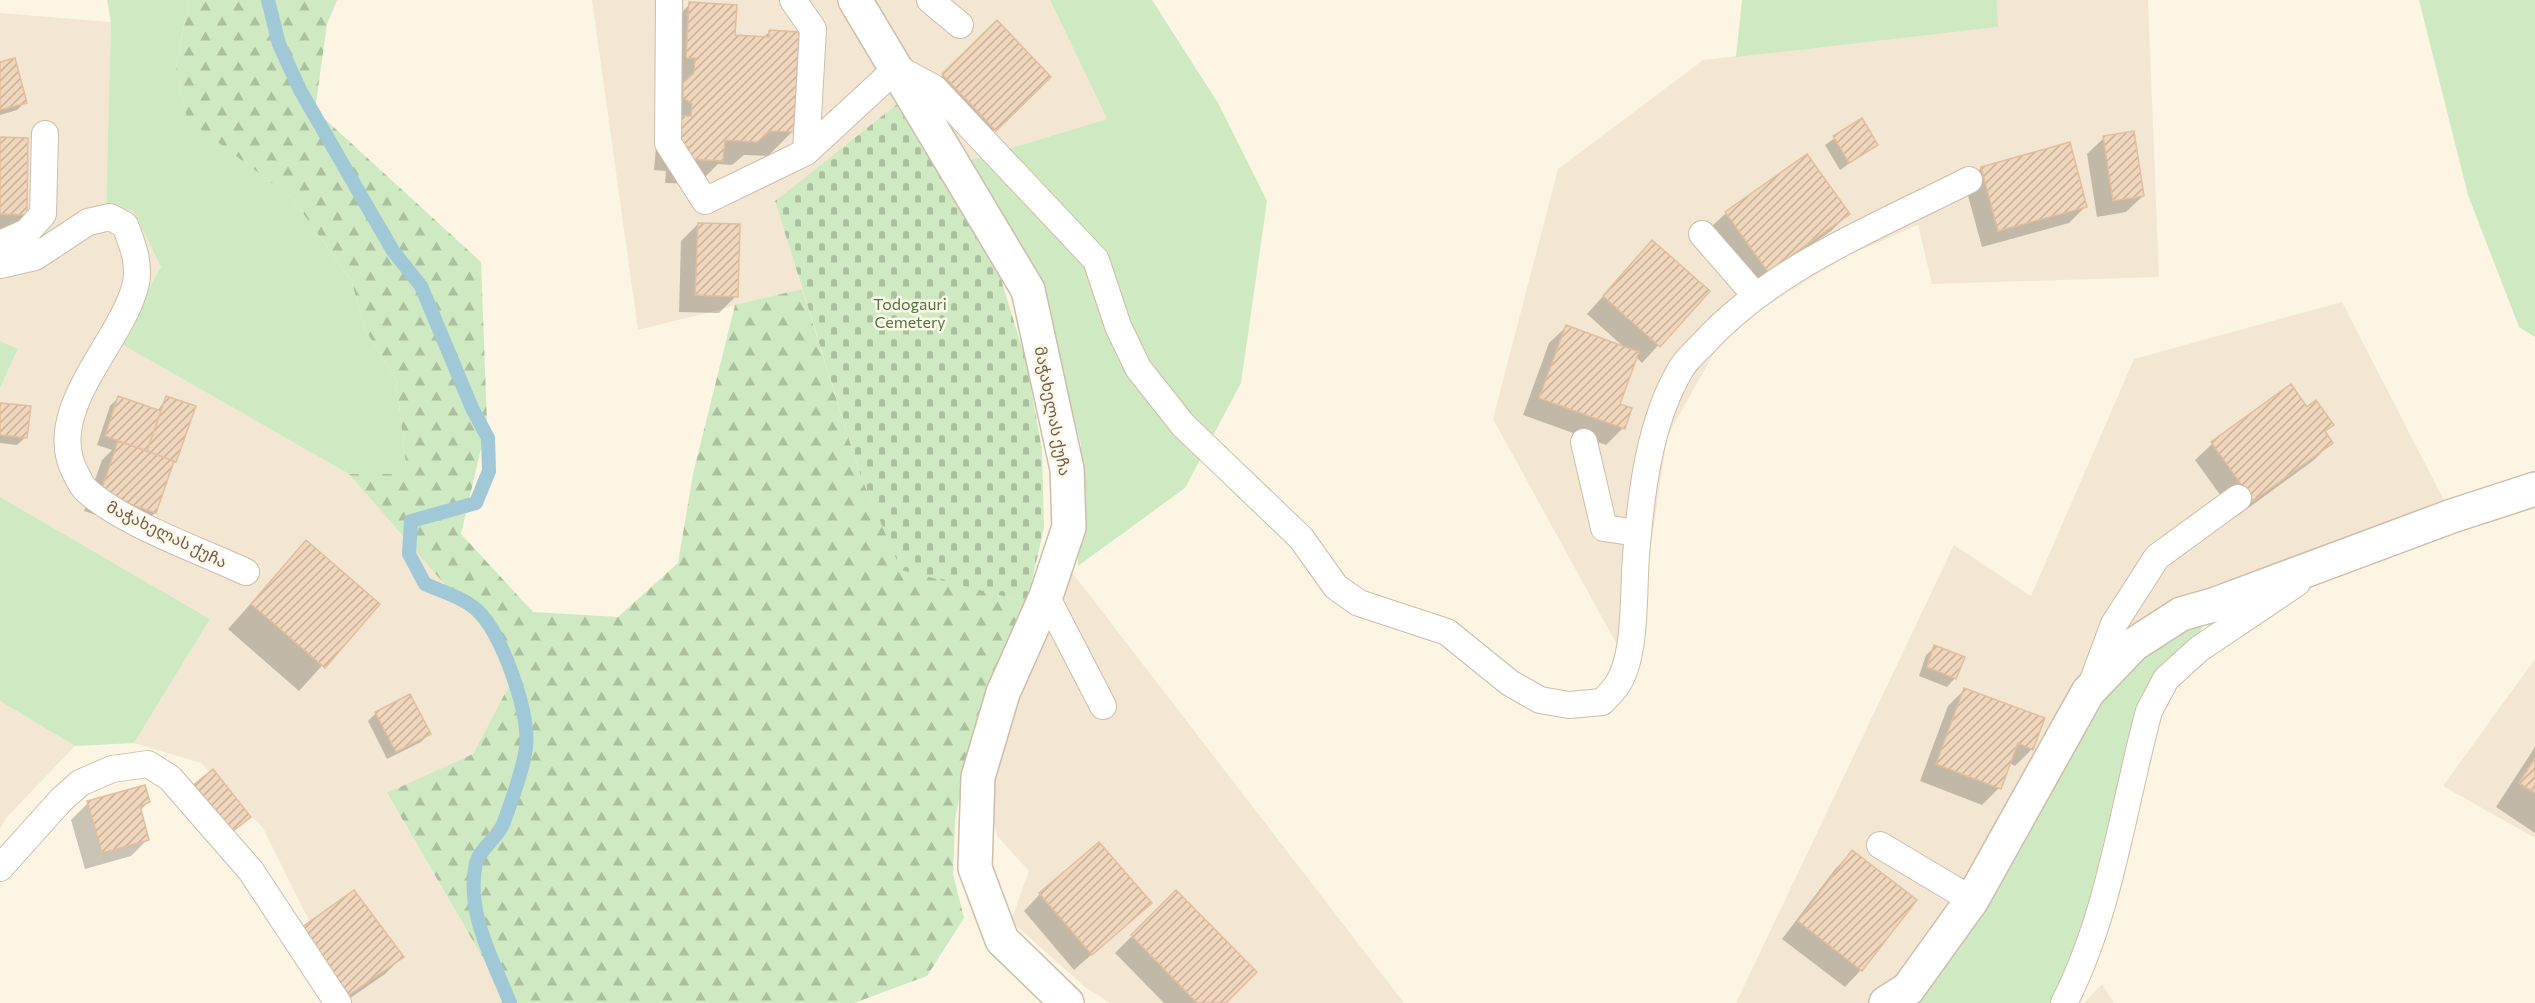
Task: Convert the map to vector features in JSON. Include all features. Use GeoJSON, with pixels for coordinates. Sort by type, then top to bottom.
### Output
{"type":"FeatureCollection","features":[{"type":"Feature","properties":{"kind":"street","name":"მაჭახელას ქუჩა"},"geometry":{"type":"LineString","coordinates":[[855,0],[1028,290],[1067,469],[1069,527],[1046,596],[1003,693],[978,777],[975,868],[1002,940],[1067,1003]]}},
{"type":"Feature","properties":{"kind":"street"},"geometry":{"type":"LineString","coordinates":[[1886,1003],[1908,989],[1972,900],[2088,692],[2133,645],[2181,614],[2213,605],[2253,588],[2452,516],[2535,489]]}},
{"type":"Feature","properties":{"kind":"lane"},"geometry":{"type":"LineString","coordinates":[[669,0],[668,143],[705,201],[806,152],[897,68],[934,88],[1096,260],[1118,326],[1138,368],[1182,425],[1301,538],[1336,587],[1359,603],[1447,632],[1510,683],[1540,700],[1569,705],[1602,702],[1618,684],[1629,652],[1637,533],[1648,463],[1661,415],[1682,366],[1713,333],[1755,295],[1803,265],[1969,180]]}},
{"type":"Feature","properties":{"kind":"lane"},"geometry":{"type":"LineString","coordinates":[[792,0],[813,29],[806,152]]}},
{"type":"Feature","properties":{"kind":"lane"},"geometry":{"type":"LineString","coordinates":[[930,0],[960,25]]}},
{"type":"Feature","properties":{"kind":"lane"},"geometry":{"type":"LineString","coordinates":[[0,244],[27,232],[43,214],[45,134]]}},
{"type":"Feature","properties":{"kind":"lane","name":"მაჭახელას ქუჩა"},"geometry":{"type":"LineString","coordinates":[[0,265],[35,258],[88,222],[110,217],[125,225],[135,251],[137,281],[127,310],[78,399],[68,428],[68,459],[84,488],[118,513],[246,572]]}},
{"type":"Feature","properties":{"kind":"lane"},"geometry":{"type":"LineString","coordinates":[[1702,234],[1755,295]]}},
{"type":"Feature","properties":{"kind":"lane"},"geometry":{"type":"LineString","coordinates":[[1584,442],[1604,528],[1637,533]]}},
{"type":"Feature","properties":{"kind":"lane"},"geometry":{"type":"LineString","coordinates":[[2088,692],[2115,624],[2157,557],[2238,498]]}},
{"type":"Feature","properties":{"kind":"lane"},"geometry":{"type":"LineString","coordinates":[[2064,1003],[2080,971],[2109,872],[2149,711],[2166,679],[2199,649],[2327,563]]}},
{"type":"Feature","properties":{"kind":"lane"},"geometry":{"type":"LineString","coordinates":[[1046,596],[1103,706]]}},
{"type":"Feature","properties":{"kind":"lane"},"geometry":{"type":"LineString","coordinates":[[0,868],[61,800],[80,783],[112,769],[148,764],[170,778],[251,872],[338,1003]]}},
{"type":"Feature","properties":{"kind":"lane"},"geometry":{"type":"LineString","coordinates":[[1880,845],[1972,900]]}},
{"type":"Feature","properties":{"kind":"lane"},"geometry":{"type":"LineString","coordinates":[[2078,1003],[2080,971]]}},
{"type":"Feature","properties":{"kind":"shaded area"},"geometry":{"type":"Polygon","coordinates":[[[592,0],[843,0],[901,101],[775,201],[802,289],[638,330],[592,0]]]}},
{"type":"Feature","properties":{"kind":"shaded area"},"geometry":{"type":"Polygon","coordinates":[[[873,0],[1050,0],[1107,119],[961,163],[873,0]]]}},
{"type":"Feature","properties":{"kind":"shaded area"},"geometry":{"type":"Polygon","coordinates":[[[1997,0],[2148,0],[2159,277],[1932,284],[1918,225],[1847,256],[1726,331],[1667,437],[1632,672],[1493,419],[1558,169],[1703,60],[1997,27],[1997,0]]]}},
{"type":"Feature","properties":{"kind":"shaded area"},"geometry":{"type":"Polygon","coordinates":[[[0,13],[111,22],[106,207],[133,209],[161,267],[118,342],[349,474],[518,669],[473,754],[387,794],[509,1003],[350,1003],[263,828],[201,763],[134,743],[210,619],[0,497],[0,388],[18,350],[0,341],[0,13]]]}},
{"type":"Feature","properties":{"kind":"shaded area"},"geometry":{"type":"Polygon","coordinates":[[[2342,302],[2452,516],[2213,605],[1886,1003],[1736,1003],[1954,545],[2031,596],[2134,359],[2342,302]]]}},
{"type":"Feature","properties":{"kind":"shaded area"},"geometry":{"type":"Polygon","coordinates":[[[1071,571],[1404,1003],[1110,1003],[1086,988],[1011,921],[1029,871],[997,836],[992,812],[1000,727],[1071,571]]]}},
{"type":"Feature","properties":{"kind":"shaded area"},"geometry":{"type":"Polygon","coordinates":[[[2535,659],[2535,838],[2443,786],[2535,659]]]}},
{"type":"Feature","properties":{"kind":"shaded area"},"geometry":{"type":"Polygon","coordinates":[[[0,701],[75,746],[6,818],[0,829],[0,701]]]}},
{"type":"Feature","properties":{"kind":"shaded area"},"geometry":{"type":"Polygon","coordinates":[[[2102,984],[2114,1003],[2084,1003],[2102,984]]]}},
{"type":"Feature","properties":{"kind":"green space"},"geometry":{"type":"Polygon","coordinates":[[[107,0],[189,0],[176,67],[187,118],[293,199],[352,282],[364,328],[396,379],[407,474],[349,474],[118,342],[161,267],[133,210],[106,207],[111,22],[107,0]]]}},
{"type":"Feature","properties":{"kind":"green space"},"geometry":{"type":"Polygon","coordinates":[[[189,0],[337,0],[327,24],[315,110],[481,262],[487,423],[461,534],[533,612],[618,617],[678,563],[693,474],[735,305],[802,289],[860,474],[901,569],[1027,602],[970,745],[955,819],[953,874],[964,918],[927,976],[854,1003],[509,1003],[387,793],[473,754],[518,669],[349,474],[407,474],[396,379],[364,328],[352,282],[293,199],[187,119],[176,67],[189,0]]]}},
{"type":"Feature","properties":{"kind":"green space"},"geometry":{"type":"Polygon","coordinates":[[[1050,0],[1152,0],[1218,103],[1267,201],[1241,383],[1185,488],[1078,566],[1081,445],[1039,281],[961,163],[1107,119],[1050,0]]]}},
{"type":"Feature","properties":{"kind":"green space"},"geometry":{"type":"Polygon","coordinates":[[[1742,0],[1997,0],[1998,27],[1736,57],[1742,0]]]}},
{"type":"Feature","properties":{"kind":"green space"},"geometry":{"type":"Polygon","coordinates":[[[2419,0],[2535,0],[2535,337],[2519,327],[2468,195],[2419,0]]]}},
{"type":"Feature","properties":{"kind":"green space","name":"Todogauri Cemetery"},"geometry":{"type":"Polygon","coordinates":[[[901,101],[997,266],[1026,361],[1042,450],[1044,528],[1027,602],[901,570],[860,474],[775,201],[901,101]]]}},
{"type":"Feature","properties":{"kind":"green space"},"geometry":{"type":"Polygon","coordinates":[[[0,341],[18,349],[0,388],[0,341]]]}},
{"type":"Feature","properties":{"kind":"green space"},"geometry":{"type":"Polygon","coordinates":[[[0,497],[210,619],[134,743],[75,746],[0,701],[0,497]]]}},
{"type":"Feature","properties":{"kind":"green space"},"geometry":{"type":"Polygon","coordinates":[[[2213,605],[2161,712],[2073,1003],[1886,1003],[2088,692],[2213,605]]]}},
{"type":"Feature","properties":{"kind":"building"},"geometry":{"type":"Polygon","coordinates":[[[689,2],[737,5],[735,35],[769,37],[769,30],[799,32],[794,132],[770,131],[757,142],[725,140],[723,161],[688,159],[689,147],[678,147],[680,116],[691,116],[692,104],[683,98],[683,83],[694,73],[695,58],[686,58],[689,2]]]}},
{"type":"Feature","properties":{"kind":"building"},"geometry":{"type":"Polygon","coordinates":[[[997,20],[1051,77],[996,131],[942,74],[997,20]]]}},
{"type":"Feature","properties":{"kind":"building"},"geometry":{"type":"Polygon","coordinates":[[[15,58],[27,103],[0,110],[0,62],[15,58]]]}},
{"type":"Feature","properties":{"kind":"building"},"geometry":{"type":"Polygon","coordinates":[[[1862,118],[1878,145],[1849,163],[1833,136],[1862,118]]]}},
{"type":"Feature","properties":{"kind":"building"},"geometry":{"type":"Polygon","coordinates":[[[2134,131],[2144,196],[2113,201],[2103,136],[2134,131]]]}},
{"type":"Feature","properties":{"kind":"building"},"geometry":{"type":"Polygon","coordinates":[[[0,137],[28,138],[27,215],[0,214],[0,137]]]}},
{"type":"Feature","properties":{"kind":"building"},"geometry":{"type":"Polygon","coordinates":[[[2070,142],[2087,207],[1998,231],[1981,167],[2070,142]]]}},
{"type":"Feature","properties":{"kind":"building"},"geometry":{"type":"Polygon","coordinates":[[[1807,154],[1850,214],[1768,272],[1725,212],[1807,154]]]}},
{"type":"Feature","properties":{"kind":"building"},"geometry":{"type":"Polygon","coordinates":[[[698,223],[740,224],[738,297],[695,295],[698,223]]]}},
{"type":"Feature","properties":{"kind":"building"},"geometry":{"type":"Polygon","coordinates":[[[1652,240],[1710,291],[1660,347],[1603,296],[1652,240]]]}},
{"type":"Feature","properties":{"kind":"building"},"geometry":{"type":"Polygon","coordinates":[[[1566,325],[1639,352],[1620,404],[1632,408],[1625,429],[1539,398],[1566,325]]]}},
{"type":"Feature","properties":{"kind":"building"},"geometry":{"type":"Polygon","coordinates":[[[2291,384],[2307,407],[2316,400],[2334,425],[2325,431],[2333,443],[2253,501],[2211,442],[2291,384]]]}},
{"type":"Feature","properties":{"kind":"building"},"geometry":{"type":"Polygon","coordinates":[[[118,396],[161,411],[147,451],[105,436],[118,396]]]}},
{"type":"Feature","properties":{"kind":"building"},"geometry":{"type":"Polygon","coordinates":[[[166,396],[196,406],[176,462],[147,451],[166,396]]]}},
{"type":"Feature","properties":{"kind":"building"},"geometry":{"type":"Polygon","coordinates":[[[0,403],[31,406],[27,438],[0,435],[0,403]]]}},
{"type":"Feature","properties":{"kind":"building"},"geometry":{"type":"Polygon","coordinates":[[[118,441],[174,461],[156,513],[100,494],[118,441]]]}},
{"type":"Feature","properties":{"kind":"building"},"geometry":{"type":"Polygon","coordinates":[[[306,540],[380,604],[325,668],[251,604],[306,540]]]}},
{"type":"Feature","properties":{"kind":"building"},"geometry":{"type":"Polygon","coordinates":[[[1934,645],[1965,657],[1956,679],[1927,667],[1934,645]]]}},
{"type":"Feature","properties":{"kind":"building"},"geometry":{"type":"Polygon","coordinates":[[[1964,688],[2045,718],[2033,750],[2018,743],[2001,789],[1936,764],[1964,688]]]}},
{"type":"Feature","properties":{"kind":"building"},"geometry":{"type":"Polygon","coordinates":[[[410,694],[431,734],[396,752],[375,712],[410,694]]]}},
{"type":"Feature","properties":{"kind":"building"},"geometry":{"type":"Polygon","coordinates":[[[2535,758],[2535,793],[2519,783],[2535,758]]]}},
{"type":"Feature","properties":{"kind":"building"},"geometry":{"type":"Polygon","coordinates":[[[213,769],[251,817],[228,835],[191,787],[213,769]]]}},
{"type":"Feature","properties":{"kind":"building"},"geometry":{"type":"Polygon","coordinates":[[[145,785],[150,802],[140,806],[149,840],[102,853],[87,801],[145,785]]]}},
{"type":"Feature","properties":{"kind":"building"},"geometry":{"type":"Polygon","coordinates":[[[1099,842],[1152,903],[1092,955],[1039,893],[1099,842]]]}},
{"type":"Feature","properties":{"kind":"building"},"geometry":{"type":"Polygon","coordinates":[[[1852,850],[1917,900],[1862,971],[1798,921],[1852,850]]]}},
{"type":"Feature","properties":{"kind":"building"},"geometry":{"type":"Polygon","coordinates":[[[354,890],[404,957],[349,995],[301,928],[354,890]]]}},
{"type":"Feature","properties":{"kind":"building"},"geometry":{"type":"Polygon","coordinates":[[[1176,890],[1257,972],[1226,1003],[1197,1003],[1131,935],[1176,890]]]}},
{"type":"Feature","properties":{"kind":"waterway"},"geometry":{"type":"LineString","coordinates":[[268,0],[279,44],[300,90],[393,251],[421,286],[472,408],[488,438],[489,471],[476,503],[411,521],[409,554],[425,584],[469,604],[489,625],[506,658],[524,716],[526,747],[520,775],[502,827],[478,858],[474,881],[474,899],[482,935],[510,1003]]}}]}
